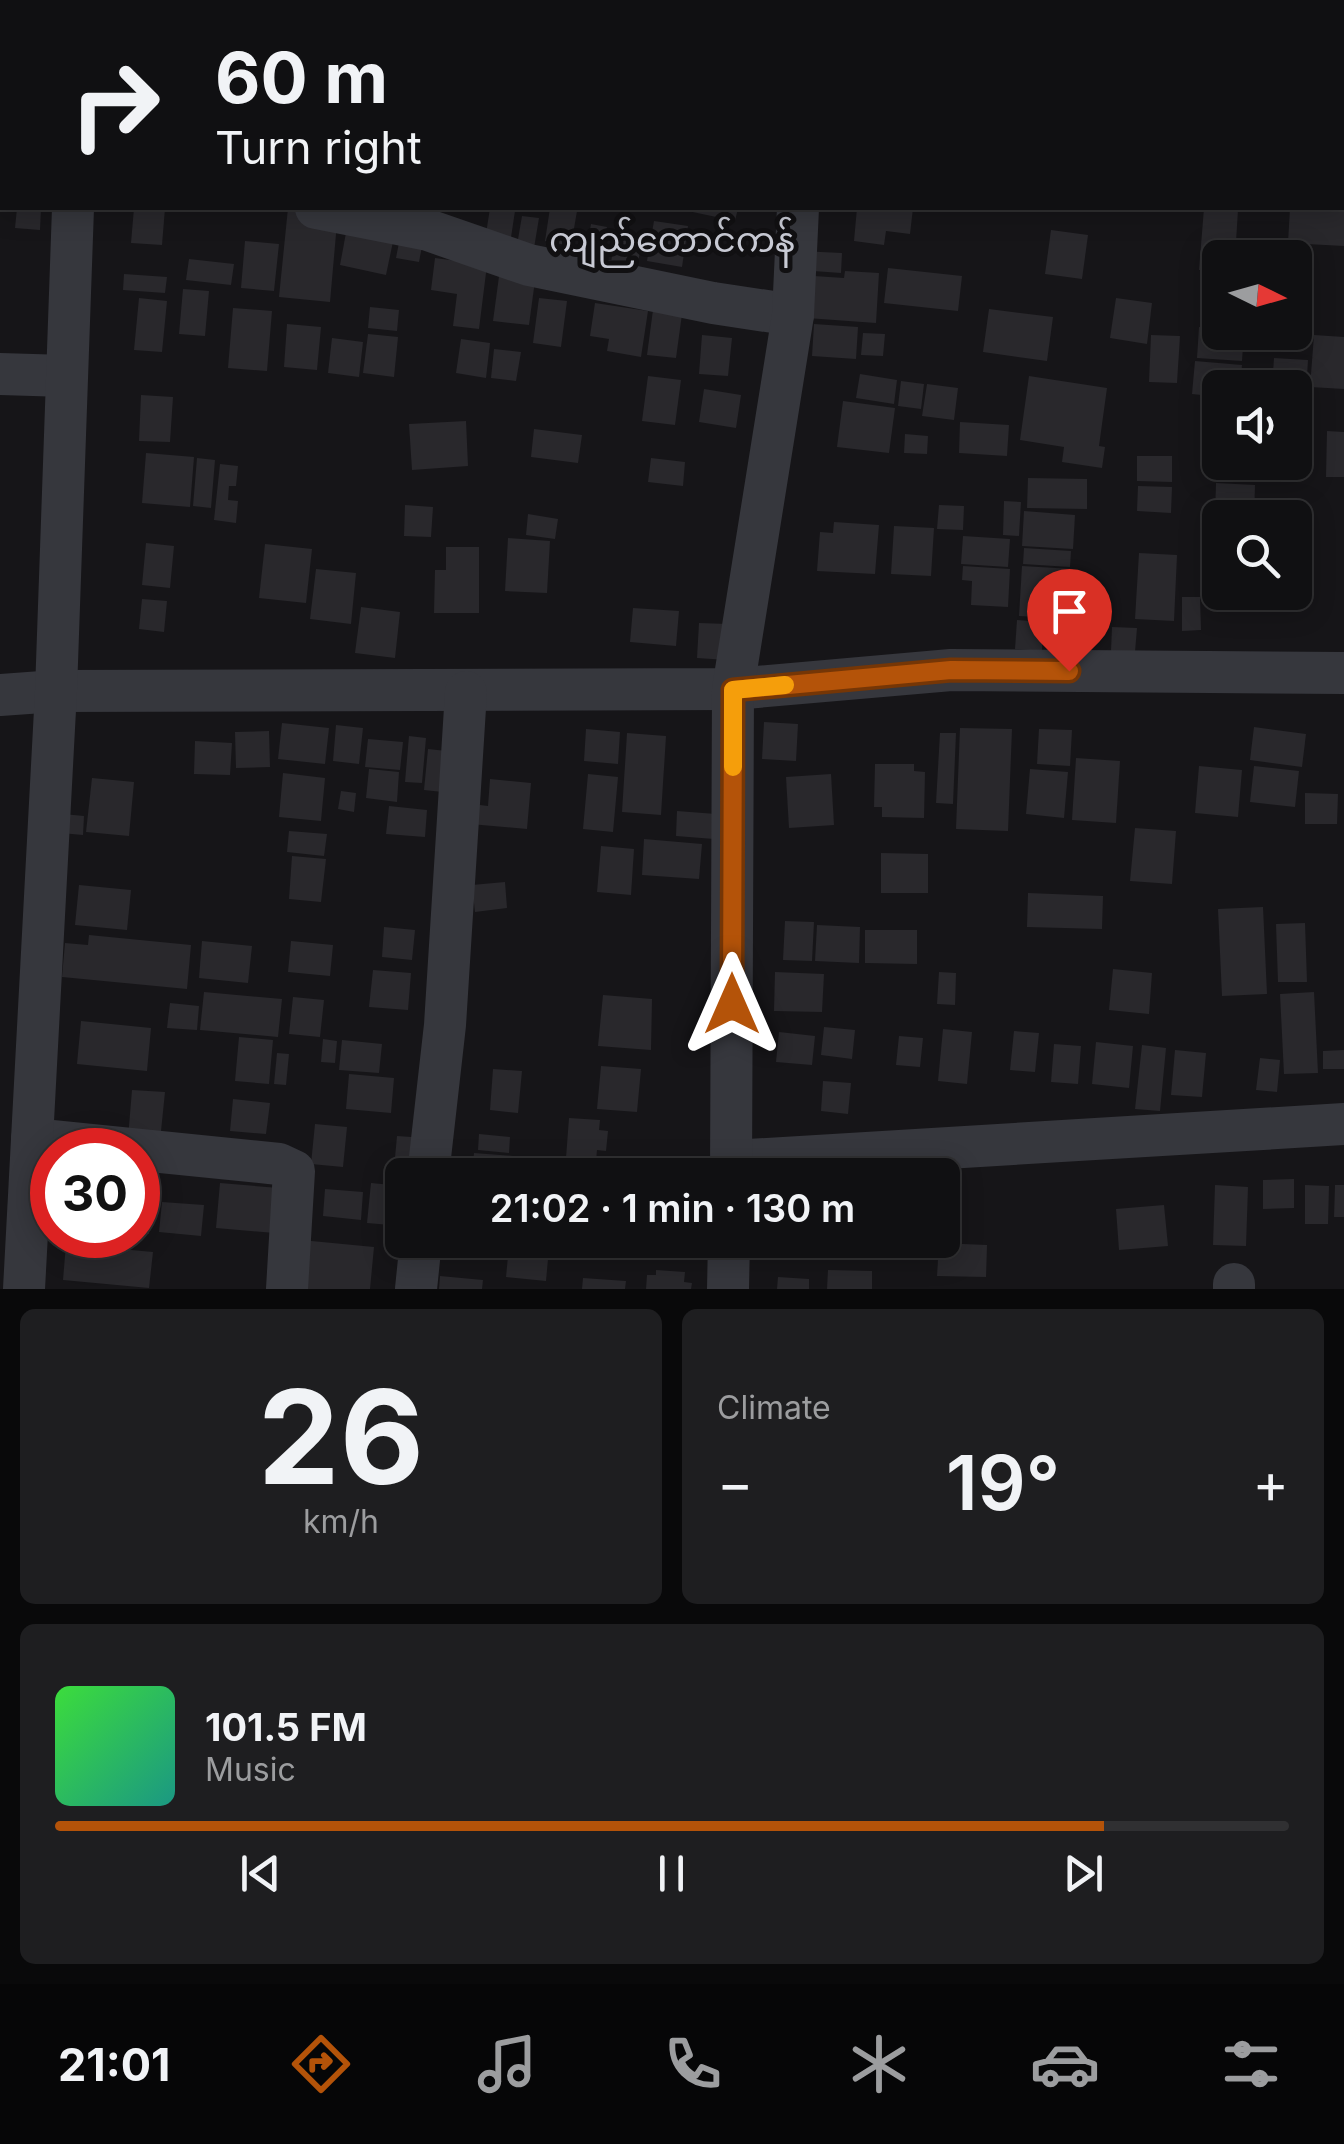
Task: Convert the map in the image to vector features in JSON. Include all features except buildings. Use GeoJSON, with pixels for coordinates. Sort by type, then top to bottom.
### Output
{"type":"FeatureCollection","features":[{"type":"Feature","properties":{"kind":"street"},"geometry":{"type":"LineString","coordinates":[[33,1128],[56,691],[73,210]]}},
{"type":"Feature","properties":{"kind":"street"},"geometry":{"type":"LineString","coordinates":[[326,210],[428,230],[529,264],[713,303],[793,315]]}},
{"type":"Feature","properties":{"kind":"street"},"geometry":{"type":"LineString","coordinates":[[732,1158],[733,690],[793,315],[798,210]]}},
{"type":"Feature","properties":{"kind":"street"},"geometry":{"type":"LineString","coordinates":[[0,374],[66,376]]}},
{"type":"Feature","properties":{"kind":"street"},"geometry":{"type":"LineString","coordinates":[[0,695],[56,691],[733,690],[951,670],[1344,672]]}},
{"type":"Feature","properties":{"kind":"street"},"geometry":{"type":"LineString","coordinates":[[430,1158],[445,1025],[466,692]]}},
{"type":"Feature","properties":{"kind":"street"},"geometry":{"type":"LineString","coordinates":[[871,1158],[1344,1124]]}},
{"type":"Feature","properties":{"kind":"street"},"geometry":{"type":"LineString","coordinates":[[160,1152],[278,1164],[294,1171],[286,1289]]}},
{"type":"Feature","properties":{"kind":"street"},"geometry":{"type":"LineString","coordinates":[[24,1289],[30,1176]]}},
{"type":"Feature","properties":{"kind":"street"},"geometry":{"type":"LineString","coordinates":[[416,1289],[419,1258]]}},
{"type":"Feature","properties":{"kind":"street"},"geometry":{"type":"LineString","coordinates":[[728,1289],[729,1258]]}},
{"type":"Feature","properties":{"kind":"slow traffic"},"geometry":{"type":"LineString","coordinates":[[733,767],[733,690],[785,685]]}},
{"type":"Feature","properties":{"kind":"district","name":"ကျည်တောင်ကန်"},"geometry":{"type":"Point","coordinates":[672,240]}},
{"type":"Feature","properties":{"kind":"route"},"geometry":{"type":"LineString","coordinates":[[732,1004],[733,690],[951,670],[1069,671]]}}]}
